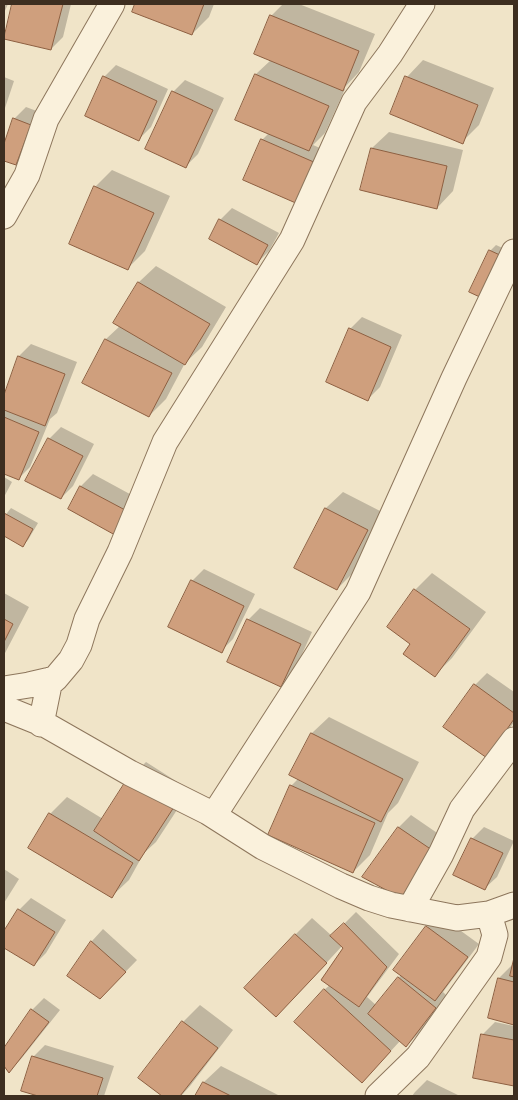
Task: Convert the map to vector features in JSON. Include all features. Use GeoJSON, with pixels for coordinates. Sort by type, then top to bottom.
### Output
{"type":"FeatureCollection","features":[{"type":"Feature","properties":{"kind":"street"},"geometry":{"type":"LineString","coordinates":[[4,216],[27,175],[46,119],[112,4]]}},
{"type":"Feature","properties":{"kind":"street"},"geometry":{"type":"LineString","coordinates":[[4,689],[29,686],[56,679],[72,660],[88,619],[120,552],[165,442],[292,240],[354,102],[390,54],[422,4]]}},
{"type":"Feature","properties":{"kind":"street"},"geometry":{"type":"LineString","coordinates":[[214,815],[358,592],[454,378],[514,252]]}},
{"type":"Feature","properties":{"kind":"street"},"geometry":{"type":"LineString","coordinates":[[41,724],[50,680]]}},
{"type":"Feature","properties":{"kind":"street"},"geometry":{"type":"LineString","coordinates":[[4,708],[41,724],[122,769],[214,815],[263,847],[369,898],[391,905],[457,918],[489,914],[514,905]]}},
{"type":"Feature","properties":{"kind":"street"},"geometry":{"type":"LineString","coordinates":[[410,909],[441,854],[462,809],[514,740]]}},
{"type":"Feature","properties":{"kind":"street"},"geometry":{"type":"LineString","coordinates":[[378,1096],[418,1057],[489,957],[495,935],[489,914]]}},
{"type":"Feature","properties":{"kind":"building"},"geometry":{"type":"Polygon","coordinates":[[[12,4],[63,4],[51,50],[4,39],[12,4]]]}},
{"type":"Feature","properties":{"kind":"building"},"geometry":{"type":"Polygon","coordinates":[[[135,4],[204,4],[192,35],[132,12],[135,4]]]}},
{"type":"Feature","properties":{"kind":"building"},"geometry":{"type":"Polygon","coordinates":[[[270,15],[359,51],[343,91],[254,54],[270,15]]]}},
{"type":"Feature","properties":{"kind":"building"},"geometry":{"type":"Polygon","coordinates":[[[255,74],[329,106],[309,151],[235,120],[255,74]]]}},
{"type":"Feature","properties":{"kind":"building"},"geometry":{"type":"Polygon","coordinates":[[[103,76],[157,101],[139,141],[85,116],[103,76]]]}},
{"type":"Feature","properties":{"kind":"building"},"geometry":{"type":"Polygon","coordinates":[[[405,76],[478,105],[463,144],[390,114],[405,76]]]}},
{"type":"Feature","properties":{"kind":"building"},"geometry":{"type":"Polygon","coordinates":[[[172,91],[213,110],[186,168],[145,149],[172,91]]]}},
{"type":"Feature","properties":{"kind":"building"},"geometry":{"type":"Polygon","coordinates":[[[13,118],[31,125],[16,165],[4,161],[4,144],[13,118]]]}},
{"type":"Feature","properties":{"kind":"building"},"geometry":{"type":"Polygon","coordinates":[[[261,139],[316,163],[298,204],[243,180],[261,139]]]}},
{"type":"Feature","properties":{"kind":"building"},"geometry":{"type":"Polygon","coordinates":[[[371,148],[447,166],[437,209],[360,190],[371,148]]]}},
{"type":"Feature","properties":{"kind":"building"},"geometry":{"type":"Polygon","coordinates":[[[94,186],[154,213],[128,270],[69,244],[94,186]]]}},
{"type":"Feature","properties":{"kind":"building"},"geometry":{"type":"Polygon","coordinates":[[[219,219],[268,245],[257,265],[209,239],[219,219]]]}},
{"type":"Feature","properties":{"kind":"building"},"geometry":{"type":"Polygon","coordinates":[[[489,250],[502,256],[482,298],[469,292],[489,250]]]}},
{"type":"Feature","properties":{"kind":"building"},"geometry":{"type":"Polygon","coordinates":[[[138,282],[210,324],[185,365],[113,323],[138,282]]]}},
{"type":"Feature","properties":{"kind":"building"},"geometry":{"type":"Polygon","coordinates":[[[349,328],[391,347],[368,401],[326,382],[349,328]]]}},
{"type":"Feature","properties":{"kind":"building"},"geometry":{"type":"Polygon","coordinates":[[[105,339],[172,373],[149,417],[82,383],[105,339]]]}},
{"type":"Feature","properties":{"kind":"building"},"geometry":{"type":"Polygon","coordinates":[[[18,356],[65,374],[45,426],[4,410],[4,395],[18,356]]]}},
{"type":"Feature","properties":{"kind":"building"},"geometry":{"type":"Polygon","coordinates":[[[4,417],[39,432],[19,480],[4,474],[4,417]]]}},
{"type":"Feature","properties":{"kind":"building"},"geometry":{"type":"Polygon","coordinates":[[[48,438],[83,456],[61,499],[25,481],[48,438]]]}},
{"type":"Feature","properties":{"kind":"building"},"geometry":{"type":"Polygon","coordinates":[[[80,486],[127,511],[115,535],[68,509],[80,486]]]}},
{"type":"Feature","properties":{"kind":"building"},"geometry":{"type":"Polygon","coordinates":[[[325,508],[368,530],[337,590],[294,568],[325,508]]]}},
{"type":"Feature","properties":{"kind":"building"},"geometry":{"type":"Polygon","coordinates":[[[4,513],[33,529],[23,547],[4,536],[4,513]]]}},
{"type":"Feature","properties":{"kind":"building"},"geometry":{"type":"Polygon","coordinates":[[[191,580],[244,606],[222,653],[168,627],[191,580]]]}},
{"type":"Feature","properties":{"kind":"building"},"geometry":{"type":"Polygon","coordinates":[[[414,589],[470,629],[435,677],[403,654],[410,644],[387,627],[414,589]]]}},
{"type":"Feature","properties":{"kind":"building"},"geometry":{"type":"Polygon","coordinates":[[[4,619],[13,624],[4,642],[4,619]]]}},
{"type":"Feature","properties":{"kind":"building"},"geometry":{"type":"Polygon","coordinates":[[[247,619],[301,644],[281,687],[227,662],[247,619]]]}},
{"type":"Feature","properties":{"kind":"building"},"geometry":{"type":"Polygon","coordinates":[[[474,684],[514,713],[514,719],[487,758],[443,727],[474,684]]]}},
{"type":"Feature","properties":{"kind":"building"},"geometry":{"type":"Polygon","coordinates":[[[311,733],[403,779],[381,822],[289,775],[311,733]]]}},
{"type":"Feature","properties":{"kind":"building"},"geometry":{"type":"Polygon","coordinates":[[[128,778],[174,807],[139,861],[94,831],[128,778]]]}},
{"type":"Feature","properties":{"kind":"building"},"geometry":{"type":"Polygon","coordinates":[[[290,785],[375,823],[353,873],[268,835],[290,785]]]}},
{"type":"Feature","properties":{"kind":"building"},"geometry":{"type":"Polygon","coordinates":[[[49,813],[133,863],[112,898],[28,848],[49,813]]]}},
{"type":"Feature","properties":{"kind":"building"},"geometry":{"type":"Polygon","coordinates":[[[398,827],[432,850],[401,898],[362,877],[398,827]]]}},
{"type":"Feature","properties":{"kind":"building"},"geometry":{"type":"Polygon","coordinates":[[[471,838],[503,853],[485,890],[453,875],[471,838]]]}},
{"type":"Feature","properties":{"kind":"building"},"geometry":{"type":"Polygon","coordinates":[[[18,909],[55,932],[34,966],[4,948],[4,931],[18,909]]]}},
{"type":"Feature","properties":{"kind":"building"},"geometry":{"type":"Polygon","coordinates":[[[344,923],[387,967],[359,1007],[321,980],[343,948],[330,936],[344,923]]]}},
{"type":"Feature","properties":{"kind":"building"},"geometry":{"type":"Polygon","coordinates":[[[426,926],[468,957],[435,1001],[393,970],[426,926]]]}},
{"type":"Feature","properties":{"kind":"building"},"geometry":{"type":"Polygon","coordinates":[[[295,934],[327,963],[276,1017],[244,988],[295,934]]]}},
{"type":"Feature","properties":{"kind":"building"},"geometry":{"type":"Polygon","coordinates":[[[91,941],[126,972],[100,999],[67,976],[91,941]]]}},
{"type":"Feature","properties":{"kind":"building"},"geometry":{"type":"Polygon","coordinates":[[[514,958],[514,977],[510,976],[514,958]]]}},
{"type":"Feature","properties":{"kind":"building"},"geometry":{"type":"Polygon","coordinates":[[[398,977],[436,1008],[406,1047],[368,1014],[398,977]]]}},
{"type":"Feature","properties":{"kind":"building"},"geometry":{"type":"Polygon","coordinates":[[[498,978],[514,982],[514,1025],[488,1018],[498,978]]]}},
{"type":"Feature","properties":{"kind":"building"},"geometry":{"type":"Polygon","coordinates":[[[324,989],[391,1051],[362,1083],[294,1022],[324,989]]]}},
{"type":"Feature","properties":{"kind":"building"},"geometry":{"type":"Polygon","coordinates":[[[31,1009],[49,1022],[9,1073],[4,1066],[4,1048],[31,1009]]]}},
{"type":"Feature","properties":{"kind":"building"},"geometry":{"type":"Polygon","coordinates":[[[182,1021],[218,1048],[180,1096],[162,1096],[138,1078],[182,1021]]]}},
{"type":"Feature","properties":{"kind":"building"},"geometry":{"type":"Polygon","coordinates":[[[481,1034],[514,1040],[514,1086],[473,1078],[481,1034]]]}},
{"type":"Feature","properties":{"kind":"building"},"geometry":{"type":"Polygon","coordinates":[[[32,1056],[103,1078],[97,1096],[38,1096],[21,1091],[32,1056]]]}},
{"type":"Feature","properties":{"kind":"building"},"geometry":{"type":"Polygon","coordinates":[[[203,1082],[231,1096],[195,1096],[203,1082]]]}}]}
